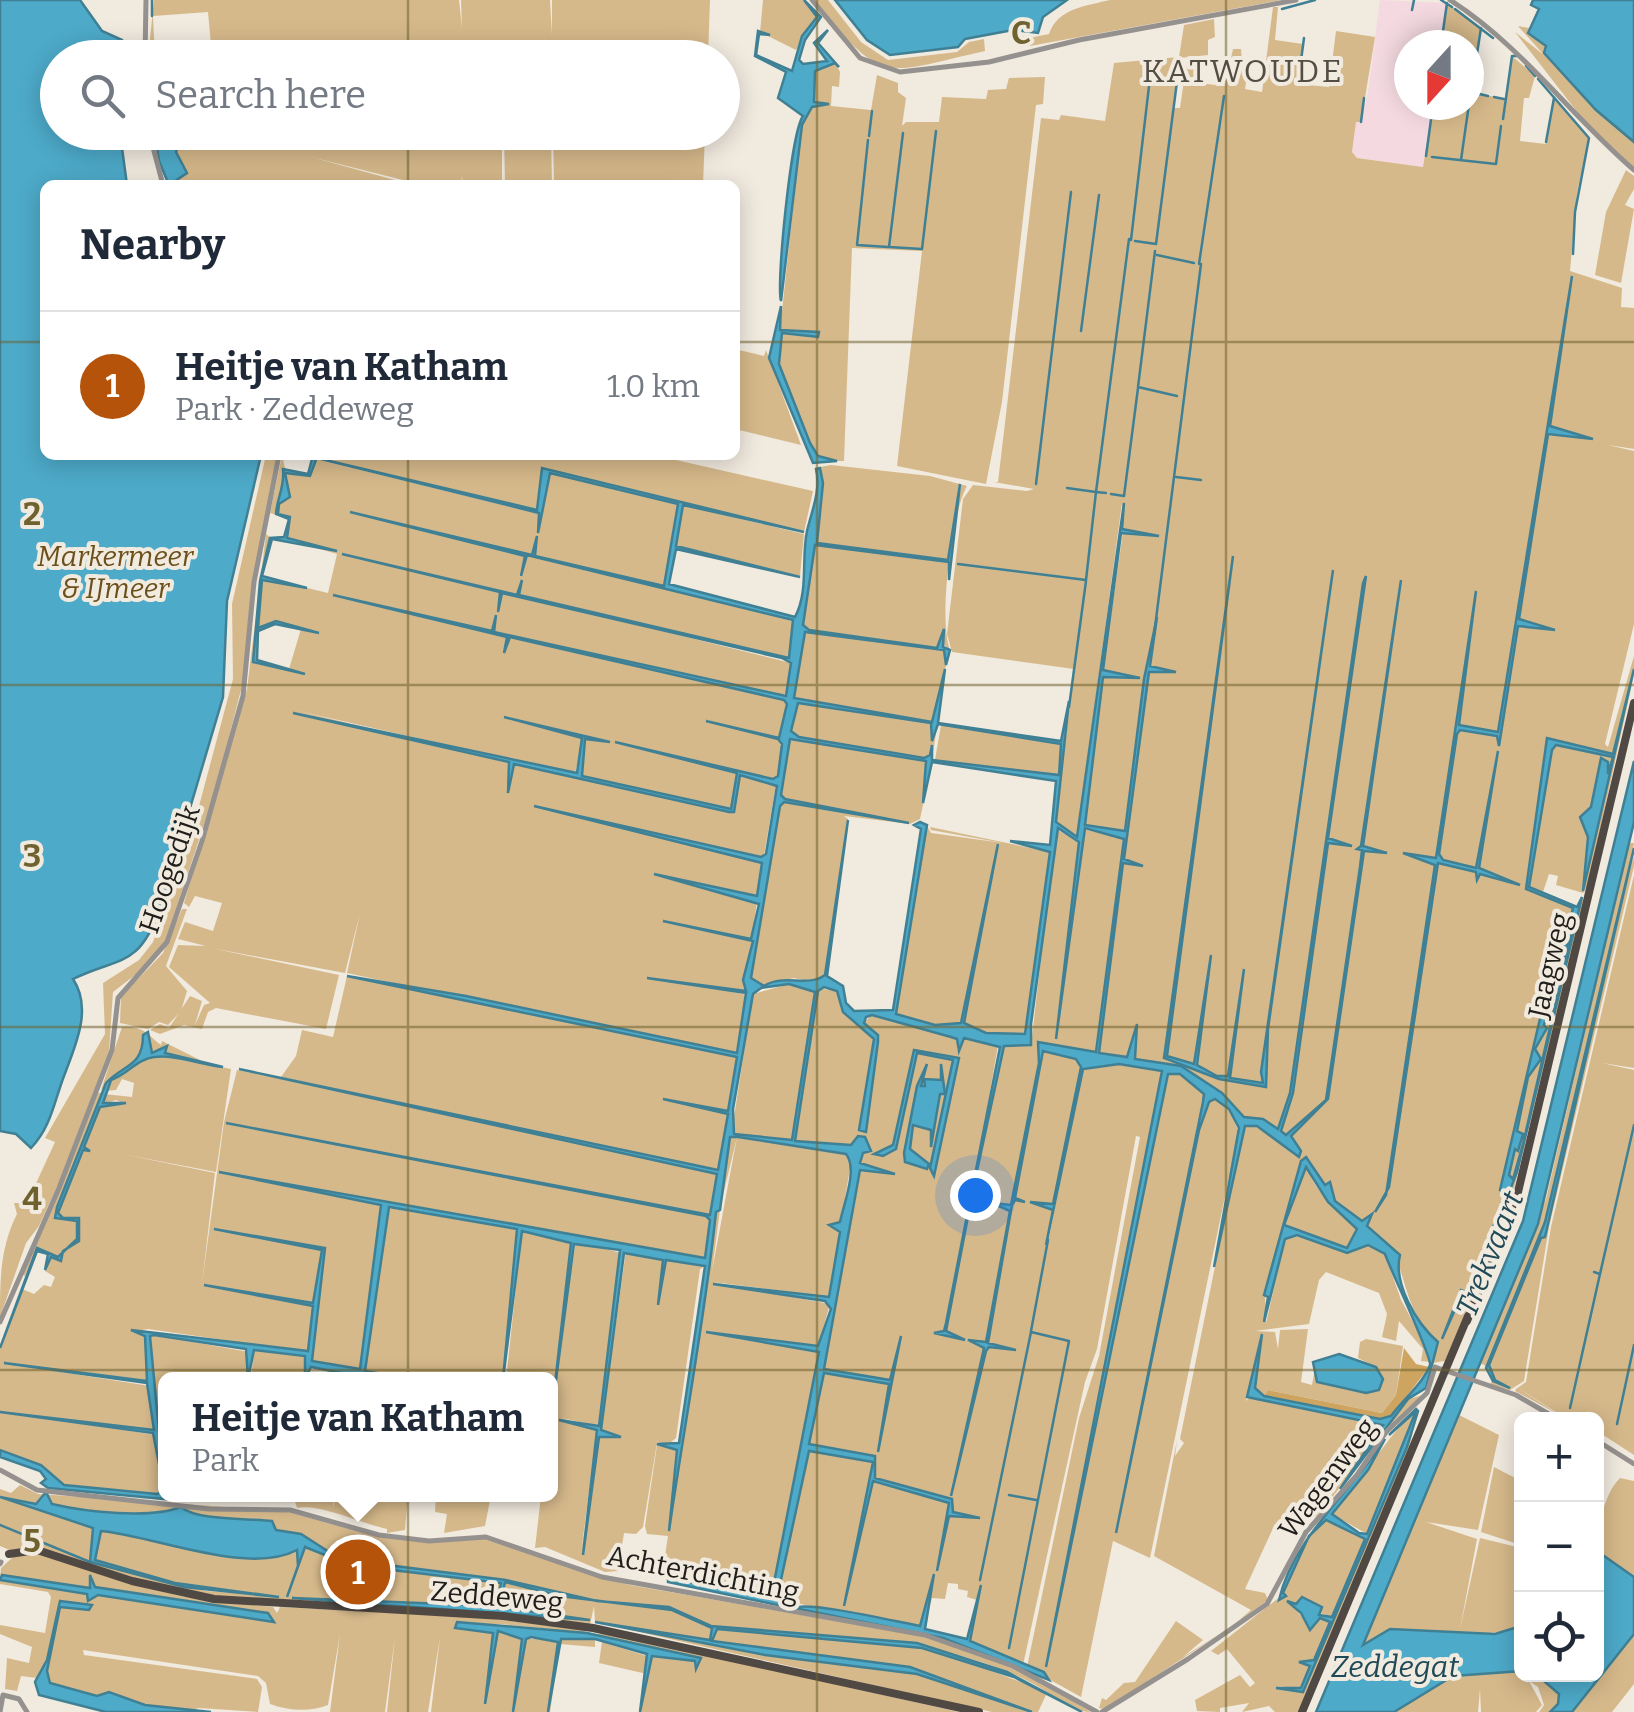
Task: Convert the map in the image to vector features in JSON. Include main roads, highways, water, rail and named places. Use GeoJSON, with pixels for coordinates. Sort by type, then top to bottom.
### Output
{"type":"FeatureCollection","features":[{"type":"Feature","properties":{"kind":"main road","name":"Jaagweg"},"geometry":{"type":"LineString","coordinates":[[1302,1712],[1504,1236],[1522,1179],[1634,703]]}},
{"type":"Feature","properties":{"kind":"main road","name":"Zeddeweg"},"geometry":{"type":"LineString","coordinates":[[4,1552],[36,1550],[145,1585],[214,1599],[502,1616],[593,1628],[979,1712]]}},
{"type":"Feature","properties":{"kind":"main road"},"geometry":{"type":"LineString","coordinates":[[0,1562],[4,1552]]}},
{"type":"Feature","properties":{"kind":"water","name":"Markermeer & IJmeer"},"geometry":{"type":"Polygon","coordinates":[[[0,0],[80,0],[102,31],[122,40],[40,40],[40,150],[122,150],[126,180],[40,180],[40,460],[260,460],[227,601],[223,697],[160,909],[144,942],[135,951],[73,979],[82,1003],[80,1028],[48,1123],[38,1140],[31,1148],[16,1134],[0,1131],[0,0]]]}},
{"type":"Feature","properties":{"kind":"water"},"geometry":{"type":"Polygon","coordinates":[[[804,0],[821,17],[805,40],[799,60],[803,64],[827,61],[814,43],[828,30],[818,43],[839,67],[835,63],[815,71],[814,102],[829,104],[812,107],[802,125],[781,301],[786,209],[803,116],[778,98],[786,72],[755,56],[758,31],[770,35],[759,34],[756,55],[792,71],[802,36],[817,17],[804,0]]]}},
{"type":"Feature","properties":{"kind":"water"},"geometry":{"type":"Polygon","coordinates":[[[835,0],[1067,0],[1043,17],[1038,33],[1013,30],[965,39],[958,47],[890,55],[867,40],[835,0]]]}},
{"type":"Feature","properties":{"kind":"water"},"geometry":{"type":"Polygon","coordinates":[[[1533,0],[1634,0],[1634,142],[1596,110],[1544,53],[1546,46],[1528,33],[1539,9],[1531,5],[1533,0]]]}},
{"type":"Feature","properties":{"kind":"water"},"geometry":{"type":"Polygon","coordinates":[[[157,150],[177,150],[187,173],[176,180],[167,180],[157,150]]]}},
{"type":"Feature","properties":{"kind":"water"},"geometry":{"type":"Polygon","coordinates":[[[1572,276],[1550,426],[1593,439],[1548,434],[1519,619],[1555,630],[1518,626],[1499,746],[1497,736],[1460,730],[1457,734],[1439,854],[1443,860],[1476,868],[1498,751],[1479,868],[1520,885],[1480,874],[1477,880],[1476,872],[1438,863],[1387,1191],[1435,865],[1403,853],[1436,858],[1476,591],[1459,725],[1498,732],[1572,276]]]}},
{"type":"Feature","properties":{"kind":"water"},"geometry":{"type":"Polygon","coordinates":[[[781,306],[780,330],[819,332],[818,337],[782,333],[779,364],[810,443],[818,456],[837,461],[813,463],[769,358],[781,306]]]}},
{"type":"Feature","properties":{"kind":"water"},"geometry":{"type":"Polygon","coordinates":[[[312,460],[316,460],[310,476],[285,473],[290,497],[279,504],[278,514],[290,517],[287,538],[337,551],[272,539],[262,576],[307,588],[262,580],[258,628],[276,621],[319,633],[275,624],[258,631],[257,660],[305,674],[253,662],[260,581],[270,538],[284,537],[289,519],[276,514],[283,469],[308,474],[312,460]]]}},
{"type":"Feature","properties":{"kind":"water"},"geometry":{"type":"Polygon","coordinates":[[[325,460],[537,510],[542,468],[804,532],[683,505],[676,546],[800,577],[676,549],[669,584],[795,617],[802,597],[805,542],[817,492],[816,469],[820,468],[823,483],[817,543],[948,560],[960,484],[949,580],[949,562],[815,545],[803,625],[809,630],[937,648],[944,629],[943,647],[950,650],[946,665],[944,650],[805,632],[794,698],[932,722],[945,669],[938,723],[1061,741],[1069,701],[1056,822],[1077,837],[1124,503],[1122,529],[1159,536],[1121,533],[1103,670],[1140,678],[1103,677],[1085,825],[1125,831],[1144,679],[1157,617],[1150,666],[1176,672],[1149,672],[1124,859],[1143,866],[1123,863],[1099,1053],[1127,1057],[1137,1024],[1135,1059],[1181,1066],[1222,1093],[1244,1117],[1263,1119],[1278,1129],[1290,1093],[1366,576],[1328,838],[1352,846],[1328,843],[1293,1093],[1281,1131],[1286,1135],[1326,1100],[1360,867],[1362,850],[1357,849],[1361,846],[1401,580],[1363,846],[1387,853],[1364,851],[1328,1099],[1291,1136],[1301,1151],[1299,1157],[1257,1126],[1245,1126],[1214,1267],[1239,1128],[1229,1109],[1215,1099],[1209,1102],[1199,1130],[1116,1533],[1204,1094],[1180,1074],[1168,1074],[1046,1667],[1162,1071],[1119,1064],[1083,1069],[1046,1245],[1053,1210],[1030,1202],[1053,1204],[1081,1067],[1076,1059],[1043,1051],[1015,1198],[1025,1202],[1015,1200],[1012,1205],[988,1343],[1016,1350],[989,1347],[986,1351],[951,1496],[984,1348],[968,1340],[986,1342],[1010,1211],[992,1203],[1011,1205],[1039,1063],[1038,1042],[1096,1052],[1124,839],[1085,828],[1056,1039],[1079,842],[1058,828],[1031,1045],[1004,1046],[972,1194],[988,1203],[971,1201],[946,1331],[965,1340],[934,1333],[944,1331],[946,1323],[1000,1047],[964,1038],[959,1051],[957,1039],[872,1015],[866,1017],[864,1023],[878,1035],[878,1042],[866,1132],[859,1130],[874,1039],[843,1012],[837,991],[824,987],[818,991],[795,1141],[851,1145],[858,1136],[865,1137],[871,1151],[863,1153],[860,1163],[895,1174],[860,1170],[824,1369],[890,1380],[901,1336],[878,1452],[889,1384],[824,1373],[809,1444],[875,1456],[875,1478],[952,1499],[953,1512],[980,1518],[949,1516],[937,1571],[949,1503],[873,1481],[844,1606],[873,1462],[809,1451],[777,1598],[788,1603],[787,1607],[668,1582],[668,1578],[771,1598],[819,1352],[706,1332],[818,1346],[831,1309],[825,1301],[713,1284],[829,1297],[840,1232],[829,1225],[840,1222],[849,1186],[851,1168],[846,1154],[730,1137],[669,1531],[677,1450],[657,1444],[679,1443],[705,1266],[666,1260],[658,1305],[663,1260],[624,1253],[601,1430],[621,1437],[599,1437],[583,1555],[597,1430],[559,1420],[599,1426],[620,1250],[574,1244],[556,1372],[571,1243],[522,1231],[504,1372],[517,1229],[389,1207],[365,1371],[371,1372],[311,1367],[305,1372],[305,1356],[254,1350],[248,1372],[246,1349],[150,1336],[158,1459],[153,1433],[0,1412],[154,1430],[147,1383],[4,1363],[147,1381],[145,1336],[131,1330],[308,1351],[313,1306],[204,1285],[313,1303],[322,1250],[214,1229],[325,1248],[312,1361],[360,1369],[381,1205],[219,1172],[705,1258],[710,1220],[706,1216],[226,1123],[710,1215],[717,1174],[239,1069],[718,1170],[728,1114],[663,1099],[728,1111],[737,1057],[347,976],[466,996],[737,1053],[746,993],[647,978],[746,991],[743,980],[753,941],[663,921],[751,939],[759,904],[654,874],[757,896],[762,863],[534,806],[761,857],[766,854],[777,786],[740,775],[734,812],[729,812],[514,764],[508,793],[509,762],[293,713],[577,773],[582,738],[504,717],[610,742],[585,739],[582,776],[731,809],[737,773],[615,742],[773,779],[778,776],[782,744],[778,739],[706,721],[779,738],[787,704],[784,700],[510,637],[504,653],[507,637],[333,595],[492,631],[496,615],[494,632],[786,696],[791,663],[782,658],[502,593],[498,612],[500,592],[342,554],[517,595],[522,580],[519,595],[789,658],[793,620],[527,555],[521,576],[525,556],[350,512],[532,555],[537,536],[535,556],[664,586],[678,504],[550,473],[538,533],[539,513],[325,460]],[[798,703],[791,731],[799,737],[924,758],[930,755],[932,745],[932,760],[1059,775],[1061,744],[938,724],[932,741],[931,723],[798,703]],[[790,739],[781,795],[785,799],[909,823],[784,802],[780,806],[751,978],[764,986],[825,975],[848,820],[827,976],[843,986],[846,1003],[854,1011],[893,1010],[921,829],[914,825],[920,822],[927,825],[896,1014],[935,1025],[961,1023],[998,844],[964,1023],[986,1033],[1025,1034],[1050,852],[1010,841],[1050,845],[1056,781],[932,762],[923,803],[926,761],[790,739]],[[789,984],[761,988],[753,994],[733,1109],[734,1134],[792,1140],[815,992],[789,984]]]}},
{"type":"Feature","properties":{"kind":"water"},"geometry":{"type":"Polygon","coordinates":[[[1233,556],[1167,1056],[1194,1064],[1211,955],[1197,1065],[1217,1076],[1228,1076],[1244,969],[1230,1078],[1263,1083],[1261,1072],[1333,570],[1268,1029],[1266,1087],[1219,1079],[1164,1058],[1233,556]]]}},
{"type":"Feature","properties":{"kind":"water"},"geometry":{"type":"Polygon","coordinates":[[[1634,669],[1583,891],[1588,837],[1580,817],[1591,807],[1601,758],[1608,762],[1608,774],[1613,757],[1556,745],[1552,750],[1529,887],[1577,907],[1582,897],[1517,1172],[1474,1285],[1469,1296],[1462,1294],[1442,1339],[1461,1290],[1469,1293],[1505,1194],[1500,1190],[1553,963],[1560,958],[1573,908],[1526,889],[1547,738],[1613,754],[1634,669]],[[1576,914],[1544,1025],[1547,1028],[1535,1049],[1541,1059],[1528,1077],[1517,1131],[1523,1134],[1509,1175],[1513,1179],[1576,914]]]}},
{"type":"Feature","properties":{"kind":"water","name":"Zeddegat"},"geometry":{"type":"Polygon","coordinates":[[[1634,761],[1634,822],[1538,1224],[1363,1645],[1390,1629],[1495,1634],[1514,1628],[1514,1672],[1453,1676],[1394,1712],[1316,1712],[1523,1221],[1634,761]]]}},
{"type":"Feature","properties":{"kind":"water"},"geometry":{"type":"Polygon","coordinates":[[[1634,848],[1545,1237],[1541,1238],[1489,1365],[1495,1380],[1510,1388],[1493,1381],[1486,1368],[1545,1222],[1634,848]]]}},
{"type":"Feature","properties":{"kind":"water"},"geometry":{"type":"Polygon","coordinates":[[[148,1032],[152,1053],[167,1046],[165,1053],[223,1067],[153,1057],[111,1080],[103,1103],[126,1103],[100,1107],[84,1147],[90,1151],[83,1150],[58,1213],[63,1218],[79,1218],[79,1241],[67,1249],[77,1239],[77,1221],[55,1218],[57,1207],[106,1083],[136,1059],[143,1035],[148,1032]]]}},
{"type":"Feature","properties":{"kind":"water"},"geometry":{"type":"Polygon","coordinates":[[[914,1050],[959,1058],[934,1176],[930,1168],[953,1060],[917,1053],[896,1149],[883,1156],[874,1154],[893,1145],[914,1050]]]}},
{"type":"Feature","properties":{"kind":"water"},"geometry":{"type":"Polygon","coordinates":[[[927,1064],[921,1086],[925,1086],[924,1079],[941,1080],[941,1064],[945,1094],[940,1094],[931,1147],[931,1130],[913,1125],[910,1149],[929,1164],[927,1169],[905,1162],[904,1153],[917,1086],[927,1064]]]}},
{"type":"Feature","properties":{"kind":"water"},"geometry":{"type":"Polygon","coordinates":[[[1306,1157],[1325,1185],[1330,1182],[1335,1201],[1362,1221],[1372,1214],[1367,1226],[1400,1255],[1400,1278],[1408,1302],[1438,1342],[1426,1388],[1408,1399],[1340,1489],[1383,1425],[1247,1397],[1262,1334],[1255,1388],[1264,1396],[1380,1419],[1391,1416],[1430,1365],[1385,1254],[1368,1245],[1347,1253],[1297,1235],[1285,1239],[1264,1322],[1268,1297],[1264,1295],[1301,1161],[1306,1157]],[[1306,1167],[1284,1225],[1347,1248],[1357,1229],[1328,1202],[1306,1167]]]}},
{"type":"Feature","properties":{"kind":"water"},"geometry":{"type":"Polygon","coordinates":[[[37,1248],[58,1257],[63,1253],[61,1261],[51,1257],[45,1270],[48,1254],[37,1251],[0,1348],[37,1248]]]}},
{"type":"Feature","properties":{"kind":"water"},"geometry":{"type":"Polygon","coordinates":[[[1339,1354],[1376,1367],[1383,1379],[1379,1390],[1366,1393],[1317,1382],[1313,1362],[1339,1354]]]}},
{"type":"Feature","properties":{"kind":"water"},"geometry":{"type":"Polygon","coordinates":[[[1416,1409],[1418,1411],[1407,1447],[1303,1692],[1276,1688],[1301,1688],[1310,1666],[1299,1662],[1314,1660],[1330,1622],[1320,1618],[1310,1630],[1301,1613],[1287,1601],[1296,1604],[1302,1597],[1322,1607],[1319,1615],[1332,1617],[1365,1539],[1326,1520],[1311,1534],[1385,1439],[1368,1470],[1332,1514],[1359,1533],[1367,1534],[1416,1411],[1389,1435],[1416,1409]]]}},
{"type":"Feature","properties":{"kind":"water"},"geometry":{"type":"Polygon","coordinates":[[[0,1450],[41,1465],[64,1485],[157,1494],[158,1498],[48,1488],[41,1483],[46,1479],[40,1471],[0,1457],[0,1450]]]}},
{"type":"Feature","properties":{"kind":"water"},"geometry":{"type":"Polygon","coordinates":[[[46,1492],[52,1504],[82,1510],[136,1513],[181,1507],[210,1517],[272,1521],[276,1530],[301,1534],[340,1559],[506,1580],[593,1600],[505,1582],[500,1607],[590,1620],[292,1598],[496,1606],[501,1583],[350,1565],[305,1547],[287,1597],[298,1566],[297,1550],[277,1557],[228,1557],[101,1531],[95,1560],[175,1583],[279,1597],[184,1587],[90,1562],[93,1528],[0,1497],[36,1504],[46,1492]]]}},
{"type":"Feature","properties":{"kind":"water"},"geometry":{"type":"Polygon","coordinates":[[[1308,1539],[1283,1593],[1286,1596],[1279,1600],[1286,1577],[1308,1539]]]}},
{"type":"Feature","properties":{"kind":"water"},"geometry":{"type":"Polygon","coordinates":[[[1604,1556],[1634,1577],[1634,1634],[1604,1672],[1604,1556]]]}},
{"type":"Feature","properties":{"kind":"water"},"geometry":{"type":"Polygon","coordinates":[[[934,1574],[925,1629],[967,1639],[981,1585],[970,1641],[1044,1672],[1049,1680],[943,1638],[794,1608],[833,1609],[920,1626],[934,1574]]]}},
{"type":"Feature","properties":{"kind":"water"},"geometry":{"type":"Polygon","coordinates":[[[2,1575],[90,1588],[90,1575],[95,1587],[268,1613],[274,1622],[98,1595],[88,1601],[87,1594],[0,1580],[2,1575]]]}},
{"type":"Feature","properties":{"kind":"water"},"geometry":{"type":"Polygon","coordinates":[[[60,1601],[92,1605],[89,1610],[60,1607],[47,1671],[50,1683],[97,1696],[109,1692],[145,1705],[211,1712],[106,1712],[39,1695],[35,1682],[47,1660],[60,1601]]]}},
{"type":"Feature","properties":{"kind":"water"},"geometry":{"type":"Polygon","coordinates":[[[606,1602],[669,1607],[711,1626],[917,1643],[1007,1672],[1082,1712],[1014,1677],[922,1648],[717,1629],[712,1641],[910,1667],[1032,1712],[917,1674],[765,1655],[595,1622],[710,1640],[712,1628],[672,1610],[606,1602]]]}},
{"type":"Feature","properties":{"kind":"water"},"geometry":{"type":"Polygon","coordinates":[[[457,1622],[587,1633],[701,1658],[696,1669],[695,1661],[652,1656],[640,1712],[647,1654],[595,1639],[561,1639],[548,1712],[558,1642],[531,1637],[526,1639],[513,1712],[522,1639],[498,1631],[485,1704],[493,1633],[455,1628],[457,1622]]]}},
{"type":"Feature","properties":{"kind":"water"},"geometry":{"type":"Polygon","coordinates":[[[1545,1682],[1596,1682],[1572,1712],[1550,1712],[1558,1704],[1559,1694],[1545,1682]]]}},
{"type":"Feature","properties":{"kind":"waterway"},"geometry":{"type":"LineString","coordinates":[[152,0],[152,16]]}},
{"type":"Feature","properties":{"kind":"waterway"},"geometry":{"type":"LineString","coordinates":[[1282,9],[1315,0]]}},
{"type":"Feature","properties":{"kind":"waterway"},"geometry":{"type":"LineString","coordinates":[[1412,10],[1414,0]]}},
{"type":"Feature","properties":{"kind":"waterway"},"geometry":{"type":"LineString","coordinates":[[1441,0],[1452,7]]}},
{"type":"Feature","properties":{"kind":"waterway"},"geometry":{"type":"LineString","coordinates":[[1443,30],[1447,3]]}},
{"type":"Feature","properties":{"kind":"waterway"},"geometry":{"type":"LineString","coordinates":[[1455,9],[1493,38]]}},
{"type":"Feature","properties":{"kind":"waterway"},"geometry":{"type":"LineString","coordinates":[[1481,28],[1471,92],[1488,96]]}},
{"type":"Feature","properties":{"kind":"waterway"},"geometry":{"type":"LineString","coordinates":[[1298,83],[1304,38]]}},
{"type":"Feature","properties":{"kind":"waterway"},"geometry":{"type":"LineString","coordinates":[[1503,119],[1512,56],[1517,56]]}},
{"type":"Feature","properties":{"kind":"waterway"},"geometry":{"type":"LineString","coordinates":[[1135,241],[1156,244],[1179,66]]}},
{"type":"Feature","properties":{"kind":"waterway"},"geometry":{"type":"LineString","coordinates":[[1526,66],[1535,76]]}},
{"type":"Feature","properties":{"kind":"waterway"},"geometry":{"type":"LineString","coordinates":[[1131,240],[1151,69]]}},
{"type":"Feature","properties":{"kind":"waterway"},"geometry":{"type":"LineString","coordinates":[[1538,79],[1589,138],[1575,212],[1573,254]]}},
{"type":"Feature","properties":{"kind":"waterway"},"geometry":{"type":"LineString","coordinates":[[1199,264],[1224,96]]}},
{"type":"Feature","properties":{"kind":"waterway"},"geometry":{"type":"LineString","coordinates":[[1494,97],[1504,99]]}},
{"type":"Feature","properties":{"kind":"waterway"},"geometry":{"type":"LineString","coordinates":[[1361,122],[1364,98]]}},
{"type":"Feature","properties":{"kind":"waterway"},"geometry":{"type":"LineString","coordinates":[[1546,142],[1554,98]]}},
{"type":"Feature","properties":{"kind":"waterway"},"geometry":{"type":"LineString","coordinates":[[869,136],[872,111]]}},
{"type":"Feature","properties":{"kind":"waterway"},"geometry":{"type":"LineString","coordinates":[[1426,156],[1431,120]]}},
{"type":"Feature","properties":{"kind":"waterway"},"geometry":{"type":"LineString","coordinates":[[1461,160],[1467,120]]}},
{"type":"Feature","properties":{"kind":"waterway"},"geometry":{"type":"LineString","coordinates":[[1432,157],[1496,164],[1501,126]]}},
{"type":"Feature","properties":{"kind":"waterway"},"geometry":{"type":"LineString","coordinates":[[903,133],[889,247],[922,249],[936,131]]}},
{"type":"Feature","properties":{"kind":"waterway"},"geometry":{"type":"LineString","coordinates":[[868,140],[857,245],[888,247]]}},
{"type":"Feature","properties":{"kind":"waterway"},"geometry":{"type":"LineString","coordinates":[[1036,484],[1071,192]]}},
{"type":"Feature","properties":{"kind":"waterway"},"geometry":{"type":"LineString","coordinates":[[1081,331],[1099,195]]}},
{"type":"Feature","properties":{"kind":"waterway"},"geometry":{"type":"LineString","coordinates":[[1067,488],[1096,492],[1129,239]]}},
{"type":"Feature","properties":{"kind":"waterway"},"geometry":{"type":"LineString","coordinates":[[1155,251],[1138,387],[1177,396]]}},
{"type":"Feature","properties":{"kind":"waterway"},"geometry":{"type":"LineString","coordinates":[[1157,255],[1194,263]]}},
{"type":"Feature","properties":{"kind":"waterway"},"geometry":{"type":"LineString","coordinates":[[1154,635],[1201,264]]}},
{"type":"Feature","properties":{"kind":"waterway"},"geometry":{"type":"LineString","coordinates":[[1111,494],[1124,496],[1138,388]]}},
{"type":"Feature","properties":{"kind":"waterway"},"geometry":{"type":"LineString","coordinates":[[1176,477],[1201,480]]}},
{"type":"Feature","properties":{"kind":"waterway"},"geometry":{"type":"LineString","coordinates":[[958,564],[1086,580],[1096,492],[1106,493]]}},
{"type":"Feature","properties":{"kind":"waterway"},"geometry":{"type":"LineString","coordinates":[[1069,707],[1086,581]]}},
{"type":"Feature","properties":{"kind":"waterway"},"geometry":{"type":"LineString","coordinates":[[1600,1274],[1634,1125]]}},
{"type":"Feature","properties":{"kind":"waterway"},"geometry":{"type":"LineString","coordinates":[[1031,1331],[1048,1240]]}},
{"type":"Feature","properties":{"kind":"waterway"},"geometry":{"type":"LineString","coordinates":[[1570,1408],[1600,1274],[1594,1272]]}},
{"type":"Feature","properties":{"kind":"waterway"},"geometry":{"type":"LineString","coordinates":[[980,1580],[1031,1332],[1069,1341],[1009,1648]]}},
{"type":"Feature","properties":{"kind":"waterway"},"geometry":{"type":"LineString","coordinates":[[1617,1424],[1634,1345]]}},
{"type":"Feature","properties":{"kind":"waterway"},"geometry":{"type":"LineString","coordinates":[[1009,1495],[1036,1500]]}},
{"type":"Feature","properties":{"kind":"waterway"},"geometry":{"type":"LineString","coordinates":[[0,1525],[90,1562]]}},
{"type":"Feature","properties":{"kind":"place","name":"Heitje van Katham"},"geometry":{"type":"Point","coordinates":[358,1572]}},
{"type":"Feature","properties":{"kind":"district","name":"KATWOUDE"},"geometry":{"type":"Point","coordinates":[1243,71]}},
{"type":"Feature","properties":{"kind":"water label","name":"Trekvaart"},"geometry":{"type":"Point","coordinates":[1490,1254]}}]}
